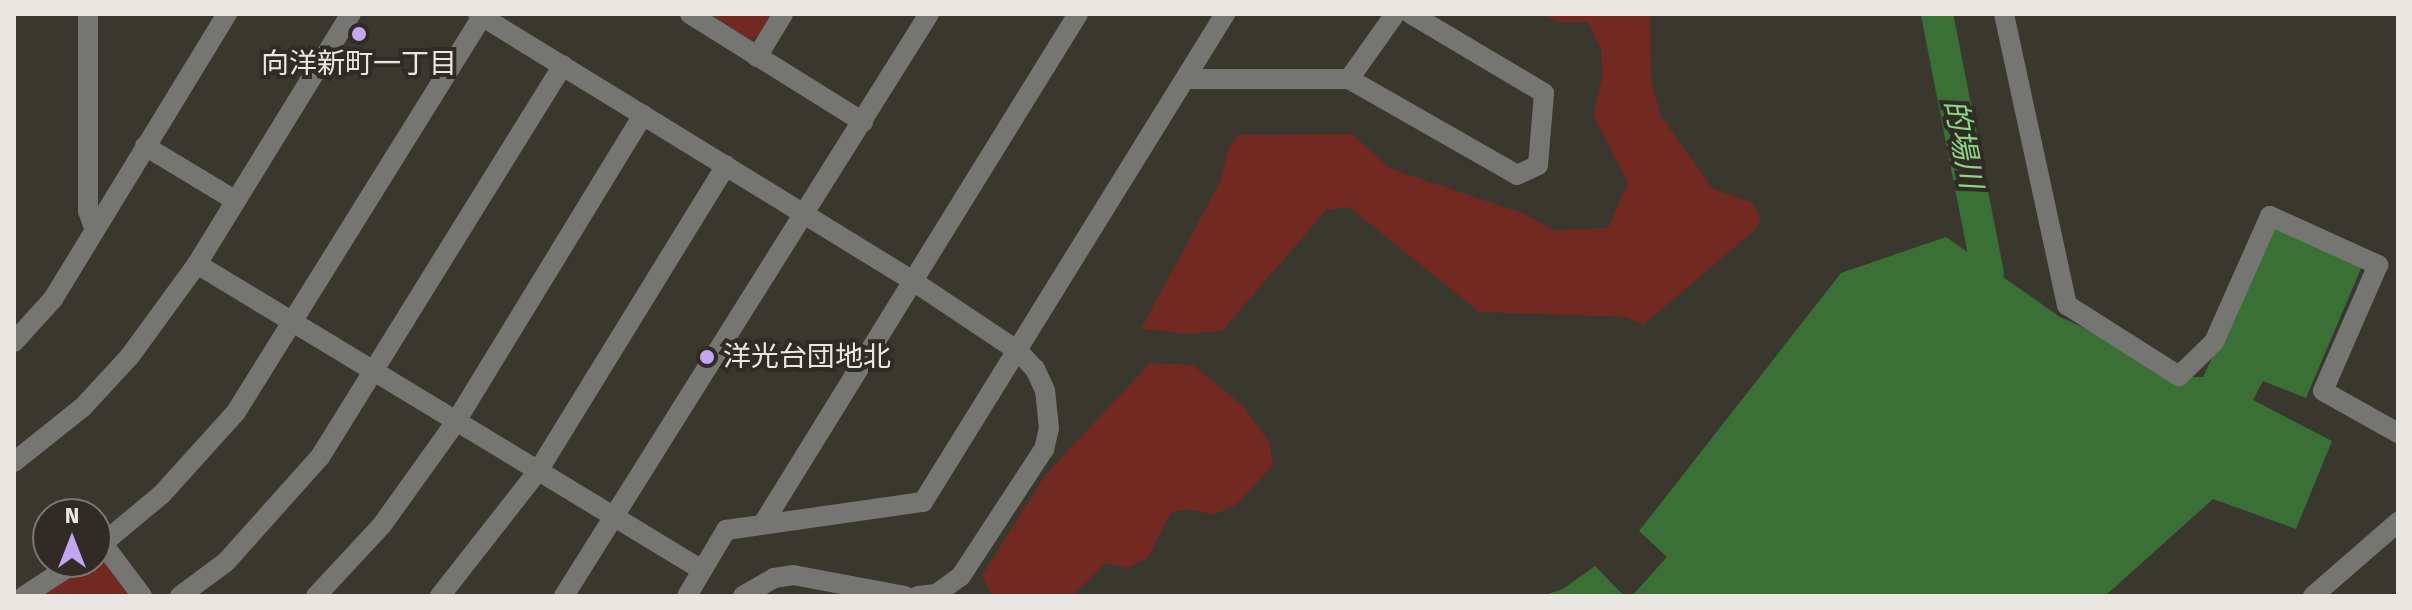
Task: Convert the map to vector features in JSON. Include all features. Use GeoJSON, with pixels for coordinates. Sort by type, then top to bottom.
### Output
{"type":"FeatureCollection","features":[{"type":"Feature","properties":{"kind":"street"},"geometry":{"type":"LineString","coordinates":[[14,342],[53,299],[227,14]]}},
{"type":"Feature","properties":{"kind":"street"},"geometry":{"type":"LineString","coordinates":[[14,462],[83,407],[130,356],[197,264],[351,14]]}},
{"type":"Feature","properties":{"kind":"street"},"geometry":{"type":"LineString","coordinates":[[690,14],[863,122]]}},
{"type":"Feature","properties":{"kind":"street"},"geometry":{"type":"LineString","coordinates":[[757,57],[783,14]]}},
{"type":"Feature","properties":{"kind":"street"},"geometry":{"type":"LineString","coordinates":[[564,596],[615,521],[929,14]]}},
{"type":"Feature","properties":{"kind":"street"},"geometry":{"type":"LineString","coordinates":[[764,522],[1078,14]]}},
{"type":"Feature","properties":{"kind":"street"},"geometry":{"type":"LineString","coordinates":[[687,596],[726,530],[764,522],[923,502],[1225,14]]}},
{"type":"Feature","properties":{"kind":"street"},"geometry":{"type":"LineString","coordinates":[[1349,79],[1395,14]]}},
{"type":"Feature","properties":{"kind":"street"},"geometry":{"type":"LineString","coordinates":[[1186,79],[1349,79],[1517,175],[1538,165],[1544,93],[1411,14]]}},
{"type":"Feature","properties":{"kind":"street"},"geometry":{"type":"LineString","coordinates":[[2004,14],[2067,305],[2179,376],[2214,342],[2270,216],[2378,265],[2323,391],[2398,433]]}},
{"type":"Feature","properties":{"kind":"street"},"geometry":{"type":"LineString","coordinates":[[112,536],[162,494],[236,412],[296,322],[482,15],[913,281],[1018,351],[1045,390],[1049,428],[1044,449],[961,576],[936,594],[918,596]]}},
{"type":"Feature","properties":{"kind":"street"},"geometry":{"type":"LineString","coordinates":[[92,16],[88,211],[95,230]]}},
{"type":"Feature","properties":{"kind":"street"},"geometry":{"type":"LineString","coordinates":[[180,596],[226,562],[320,457],[563,65]]}},
{"type":"Feature","properties":{"kind":"street"},"geometry":{"type":"LineString","coordinates":[[316,596],[382,525],[455,423],[643,115]]}},
{"type":"Feature","properties":{"kind":"street"},"geometry":{"type":"LineString","coordinates":[[145,146],[236,201]]}},
{"type":"Feature","properties":{"kind":"street"},"geometry":{"type":"LineString","coordinates":[[440,596],[538,471],[726,165]]}},
{"type":"Feature","properties":{"kind":"street"},"geometry":{"type":"LineString","coordinates":[[197,264],[296,322],[374,374],[538,471],[615,521],[702,570]]}},
{"type":"Feature","properties":{"kind":"street"},"geometry":{"type":"LineString","coordinates":[[2313,596],[2398,522]]}},
{"type":"Feature","properties":{"kind":"street"},"geometry":{"type":"LineString","coordinates":[[112,562],[142,596]]}},
{"type":"Feature","properties":{"kind":"street"},"geometry":{"type":"LineString","coordinates":[[743,596],[774,578],[793,575],[905,596]]}},
{"type":"Feature","properties":{"kind":"street"},"geometry":{"type":"LineString","coordinates":[[24,596],[52,578]]}},
{"type":"Feature","properties":{"kind":"shaded area"},"geometry":{"type":"Polygon","coordinates":[[[710,14],[777,14],[764,35],[750,39],[710,14]]]}},
{"type":"Feature","properties":{"kind":"shaded area"},"geometry":{"type":"Polygon","coordinates":[[[1542,14],[1650,14],[1651,80],[1661,116],[1713,189],[1751,202],[1760,216],[1757,228],[1643,325],[1627,317],[1479,312],[1349,207],[1326,210],[1222,331],[1189,334],[1141,329],[1220,182],[1229,148],[1238,135],[1352,134],[1391,169],[1525,214],[1553,230],[1608,228],[1628,183],[1593,115],[1602,78],[1601,49],[1588,22],[1558,22],[1542,14]]]}},
{"type":"Feature","properties":{"kind":"shaded area"},"geometry":{"type":"Polygon","coordinates":[[[2276,219],[2365,259],[2306,398],[2263,381],[2253,400],[2332,441],[2296,529],[2213,499],[2105,596],[1632,596],[1667,557],[1639,531],[1841,273],[1946,237],[2060,317],[2192,377],[2203,377],[2276,219]]]}},
{"type":"Feature","properties":{"kind":"shaded area"},"geometry":{"type":"Polygon","coordinates":[[[1150,363],[1193,365],[1243,406],[1269,442],[1273,465],[1237,504],[1214,515],[1189,509],[1171,512],[1148,558],[1127,568],[1106,563],[1072,596],[992,596],[982,575],[1046,474],[1150,363]]]}},
{"type":"Feature","properties":{"kind":"shaded area"},"geometry":{"type":"Polygon","coordinates":[[[1595,566],[1624,596],[1542,596],[1563,589],[1595,566]]]}},
{"type":"Feature","properties":{"kind":"shaded area"},"geometry":{"type":"Polygon","coordinates":[[[112,567],[136,596],[41,596],[70,578],[112,578],[112,567]]]}},
{"type":"Feature","properties":{"kind":"waterway","name":"的場川"},"geometry":{"type":"LineString","coordinates":[[1937,14],[1988,273]]}},
{"type":"Feature","properties":{"kind":"place","name":"向洋新町一丁目"},"geometry":{"type":"Point","coordinates":[359,34]}},
{"type":"Feature","properties":{"kind":"place","name":"洋光台団地北"},"geometry":{"type":"Point","coordinates":[707,357]}}]}
